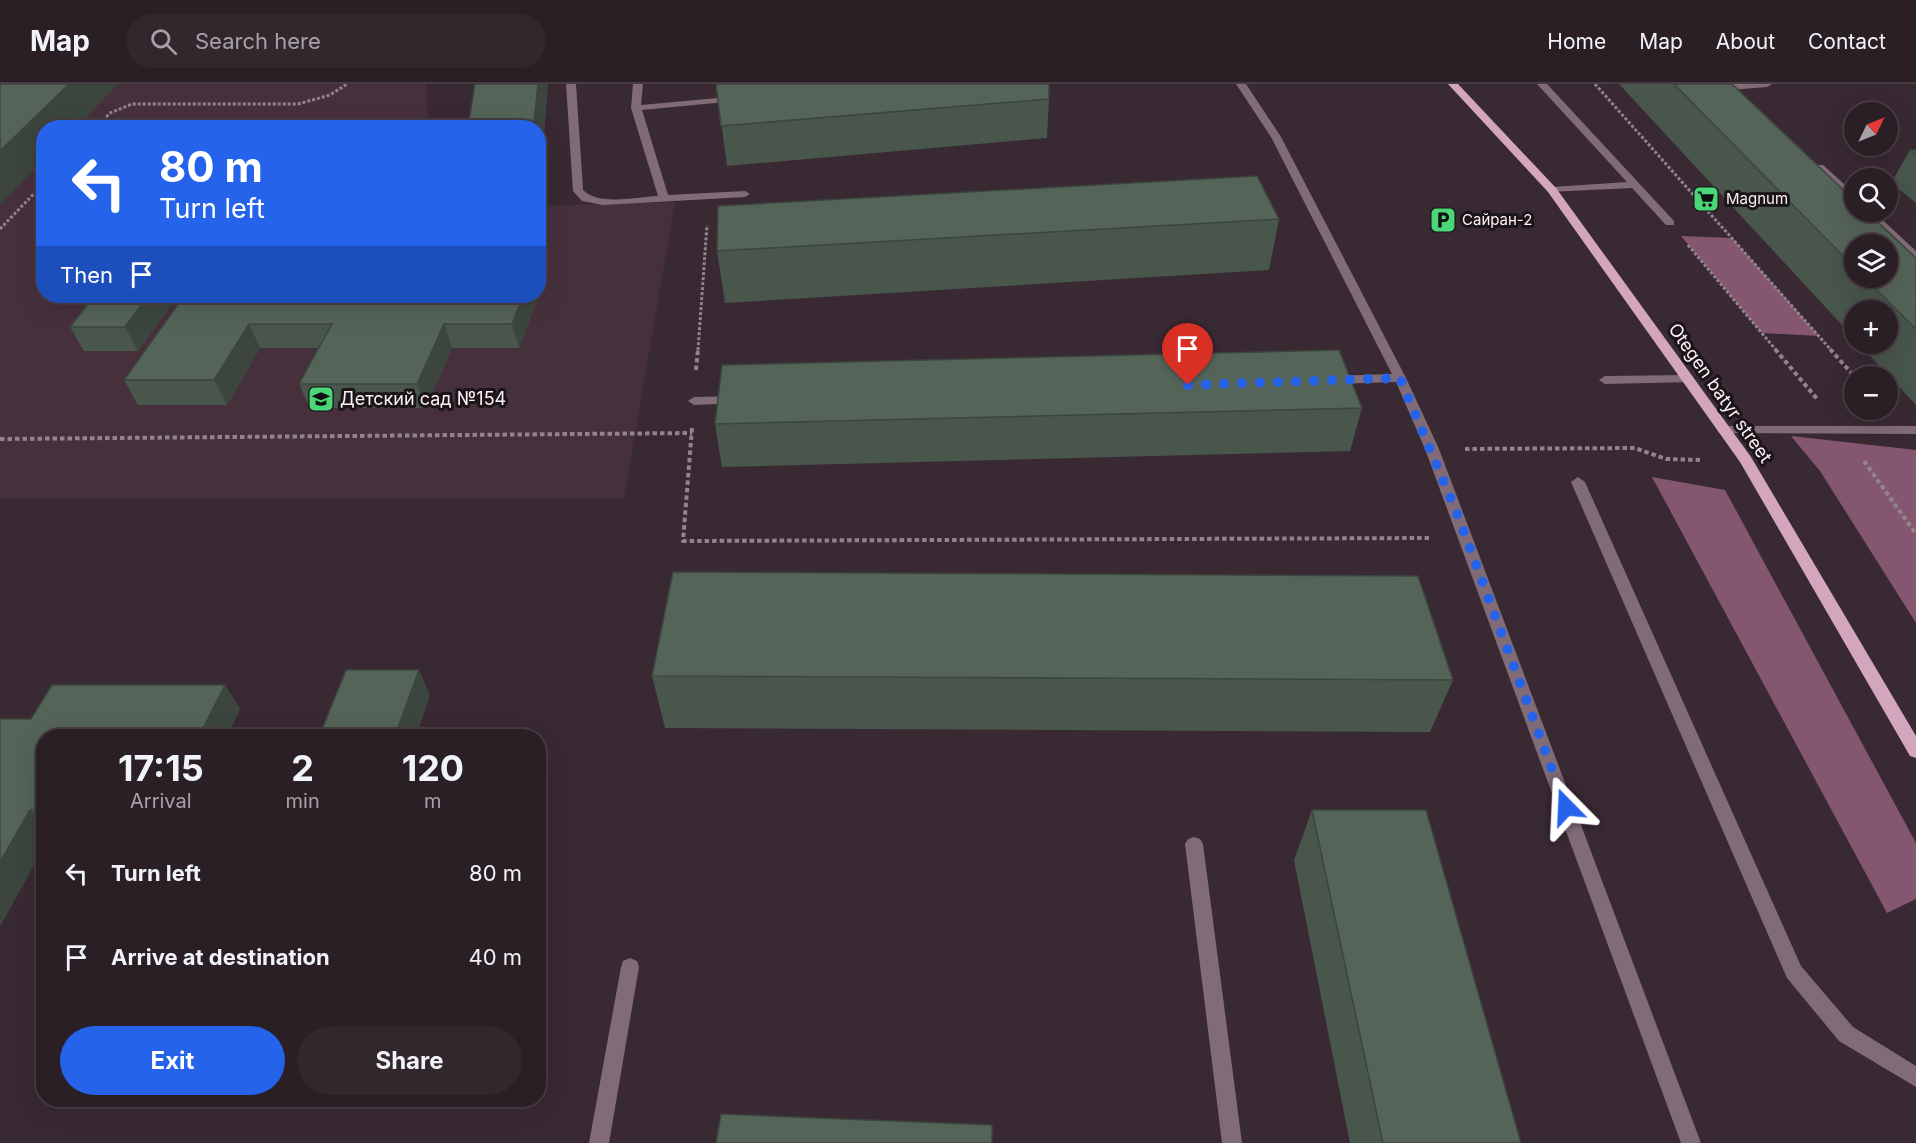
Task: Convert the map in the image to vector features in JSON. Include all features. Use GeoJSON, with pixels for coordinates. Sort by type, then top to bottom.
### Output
{"type":"FeatureCollection","features":[{"type":"Feature","properties":{"kind":"main road","name":"Otegen batyr street"},"geometry":{"type":"LineString","coordinates":[[1453,84],[1552,190],[1746,460],[1916,751]]}},
{"type":"Feature","properties":{"kind":"street"},"geometry":{"type":"LineString","coordinates":[[572,84],[578,190],[586,199],[603,202],[746,194]]}},
{"type":"Feature","properties":{"kind":"street"},"geometry":{"type":"LineString","coordinates":[[638,84],[636,108],[664,199]]}},
{"type":"Feature","properties":{"kind":"street"},"geometry":{"type":"LineString","coordinates":[[1241,84],[1276,137],[1400,378],[1432,449],[1691,1143]]}},
{"type":"Feature","properties":{"kind":"street"},"geometry":{"type":"LineString","coordinates":[[1542,84],[1637,185],[1670,224]]}},
{"type":"Feature","properties":{"kind":"street"},"geometry":{"type":"LineString","coordinates":[[1727,86],[1767,84]]}},
{"type":"Feature","properties":{"kind":"street"},"geometry":{"type":"LineString","coordinates":[[1727,86],[1739,95]]}},
{"type":"Feature","properties":{"kind":"street"},"geometry":{"type":"LineString","coordinates":[[636,108],[743,97]]}},
{"type":"Feature","properties":{"kind":"street"},"geometry":{"type":"LineString","coordinates":[[1810,159],[1844,190]]}},
{"type":"Feature","properties":{"kind":"street"},"geometry":{"type":"LineString","coordinates":[[1552,190],[1637,185]]}},
{"type":"Feature","properties":{"kind":"street"},"geometry":{"type":"LineString","coordinates":[[1882,222],[1910,243],[1916,256]]}},
{"type":"Feature","properties":{"kind":"street"},"geometry":{"type":"LineString","coordinates":[[1316,381],[1400,378]]}},
{"type":"Feature","properties":{"kind":"street"},"geometry":{"type":"LineString","coordinates":[[1605,380],[1688,379]]}},
{"type":"Feature","properties":{"kind":"street"},"geometry":{"type":"LineString","coordinates":[[694,402],[754,399]]}},
{"type":"Feature","properties":{"kind":"street"},"geometry":{"type":"LineString","coordinates":[[1724,430],[1916,430]]}},
{"type":"Feature","properties":{"kind":"street"},"geometry":{"type":"LineString","coordinates":[[1578,482],[1794,972],[1846,1034],[1916,1077]]}},
{"type":"Feature","properties":{"kind":"street"},"geometry":{"type":"LineString","coordinates":[[1194,844],[1232,1143]]}},
{"type":"Feature","properties":{"kind":"street"},"geometry":{"type":"LineString","coordinates":[[599,1143],[630,967]]}},
{"type":"Feature","properties":{"kind":"path"},"geometry":{"type":"LineString","coordinates":[[103,120],[110,113],[132,104],[298,104],[330,95],[347,84]]}},
{"type":"Feature","properties":{"kind":"path"},"geometry":{"type":"LineString","coordinates":[[1595,84],[1845,366]]}},
{"type":"Feature","properties":{"kind":"path"},"geometry":{"type":"LineString","coordinates":[[0,229],[36,191]]}},
{"type":"Feature","properties":{"kind":"path"},"geometry":{"type":"LineString","coordinates":[[1670,224],[1842,429],[1916,534]]}},
{"type":"Feature","properties":{"kind":"path"},"geometry":{"type":"LineString","coordinates":[[0,439],[692,434]]}},
{"type":"Feature","properties":{"kind":"path"},"geometry":{"type":"LineString","coordinates":[[1432,449],[1635,448],[1666,459],[1700,460]]}},
{"type":"Feature","properties":{"kind":"path"},"geometry":{"type":"LineString","coordinates":[[683,541],[1466,538]]}},
{"type":"Feature","properties":{"kind":"shaded area","name":"Детский сад №154"},"geometry":{"type":"Polygon","coordinates":[[[0,84],[426,84],[428,120],[36,120],[36,303],[546,303],[546,206],[675,202],[624,499],[0,499],[0,84]]]}},
{"type":"Feature","properties":{"kind":"shaded area"},"geometry":{"type":"Polygon","coordinates":[[[1681,236],[1732,238],[1819,336],[1762,333],[1681,236]]]}},
{"type":"Feature","properties":{"kind":"shaded area"},"geometry":{"type":"Polygon","coordinates":[[[1791,436],[1916,450],[1916,623],[1820,471],[1791,436]]]}},
{"type":"Feature","properties":{"kind":"shaded area"},"geometry":{"type":"Polygon","coordinates":[[[1652,477],[1725,490],[1916,843],[1916,899],[1887,913],[1652,477]]]}},
{"type":"Feature","properties":{"kind":"building"},"geometry":{"type":"Polygon","coordinates":[[[0,84],[69,84],[0,151],[0,84]]]}},
{"type":"Feature","properties":{"kind":"building"},"geometry":{"type":"Polygon","coordinates":[[[475,84],[538,84],[534,120],[469,120],[475,84]]]}},
{"type":"Feature","properties":{"kind":"building"},"geometry":{"type":"Polygon","coordinates":[[[716,84],[1049,84],[1049,99],[721,126],[716,84]]]}},
{"type":"Feature","properties":{"kind":"building"},"geometry":{"type":"Polygon","coordinates":[[[1674,84],[1732,84],[1844,190],[1844,222],[1878,222],[1890,234],[1844,234],[1844,257],[1674,84]]]}},
{"type":"Feature","properties":{"kind":"building"},"geometry":{"type":"Polygon","coordinates":[[[1257,176],[1279,219],[717,251],[718,206],[1257,176]]]}},
{"type":"Feature","properties":{"kind":"building"},"geometry":{"type":"Polygon","coordinates":[[[1898,241],[1916,258],[1916,329],[1898,311],[1898,300],[1887,300],[1875,288],[1898,288],[1898,241]]]}},
{"type":"Feature","properties":{"kind":"building"},"geometry":{"type":"Polygon","coordinates":[[[89,303],[143,303],[125,327],[70,327],[89,303]]]}},
{"type":"Feature","properties":{"kind":"building"},"geometry":{"type":"Polygon","coordinates":[[[179,303],[520,303],[512,324],[444,324],[417,384],[299,384],[332,324],[249,324],[214,380],[124,380],[179,303]]]}},
{"type":"Feature","properties":{"kind":"building"},"geometry":{"type":"Polygon","coordinates":[[[1339,350],[1362,408],[715,424],[722,365],[1339,350]]]}},
{"type":"Feature","properties":{"kind":"building"},"geometry":{"type":"Polygon","coordinates":[[[673,572],[1418,576],[1453,680],[652,676],[673,572]]]}},
{"type":"Feature","properties":{"kind":"building"},"geometry":{"type":"Polygon","coordinates":[[[346,670],[419,670],[398,729],[322,729],[346,670]]]}},
{"type":"Feature","properties":{"kind":"building"},"geometry":{"type":"Polygon","coordinates":[[[52,685],[225,685],[203,729],[36,729],[36,810],[30,810],[0,862],[0,719],[31,719],[52,685]]]}},
{"type":"Feature","properties":{"kind":"building"},"geometry":{"type":"Polygon","coordinates":[[[1312,810],[1426,810],[1521,1143],[1383,1143],[1312,810]]]}},
{"type":"Feature","properties":{"kind":"building"},"geometry":{"type":"Polygon","coordinates":[[[721,1114],[992,1125],[992,1143],[716,1143],[721,1114]]]}},
{"type":"Feature","properties":{"kind":"place","name":"Magnum"},"geometry":{"type":"Point","coordinates":[1706,199]}},
{"type":"Feature","properties":{"kind":"place","name":"Сайран-2"},"geometry":{"type":"Point","coordinates":[1443,220]}},
{"type":"Feature","properties":{"kind":"place","name":"Детский сад №154"},"geometry":{"type":"Point","coordinates":[321,399]}},
{"type":"Feature","properties":{"kind":"route"},"geometry":{"type":"LineString","coordinates":[[1188,385],[1400,378],[1432,449],[1458,516],[1566,807]]}}]}
